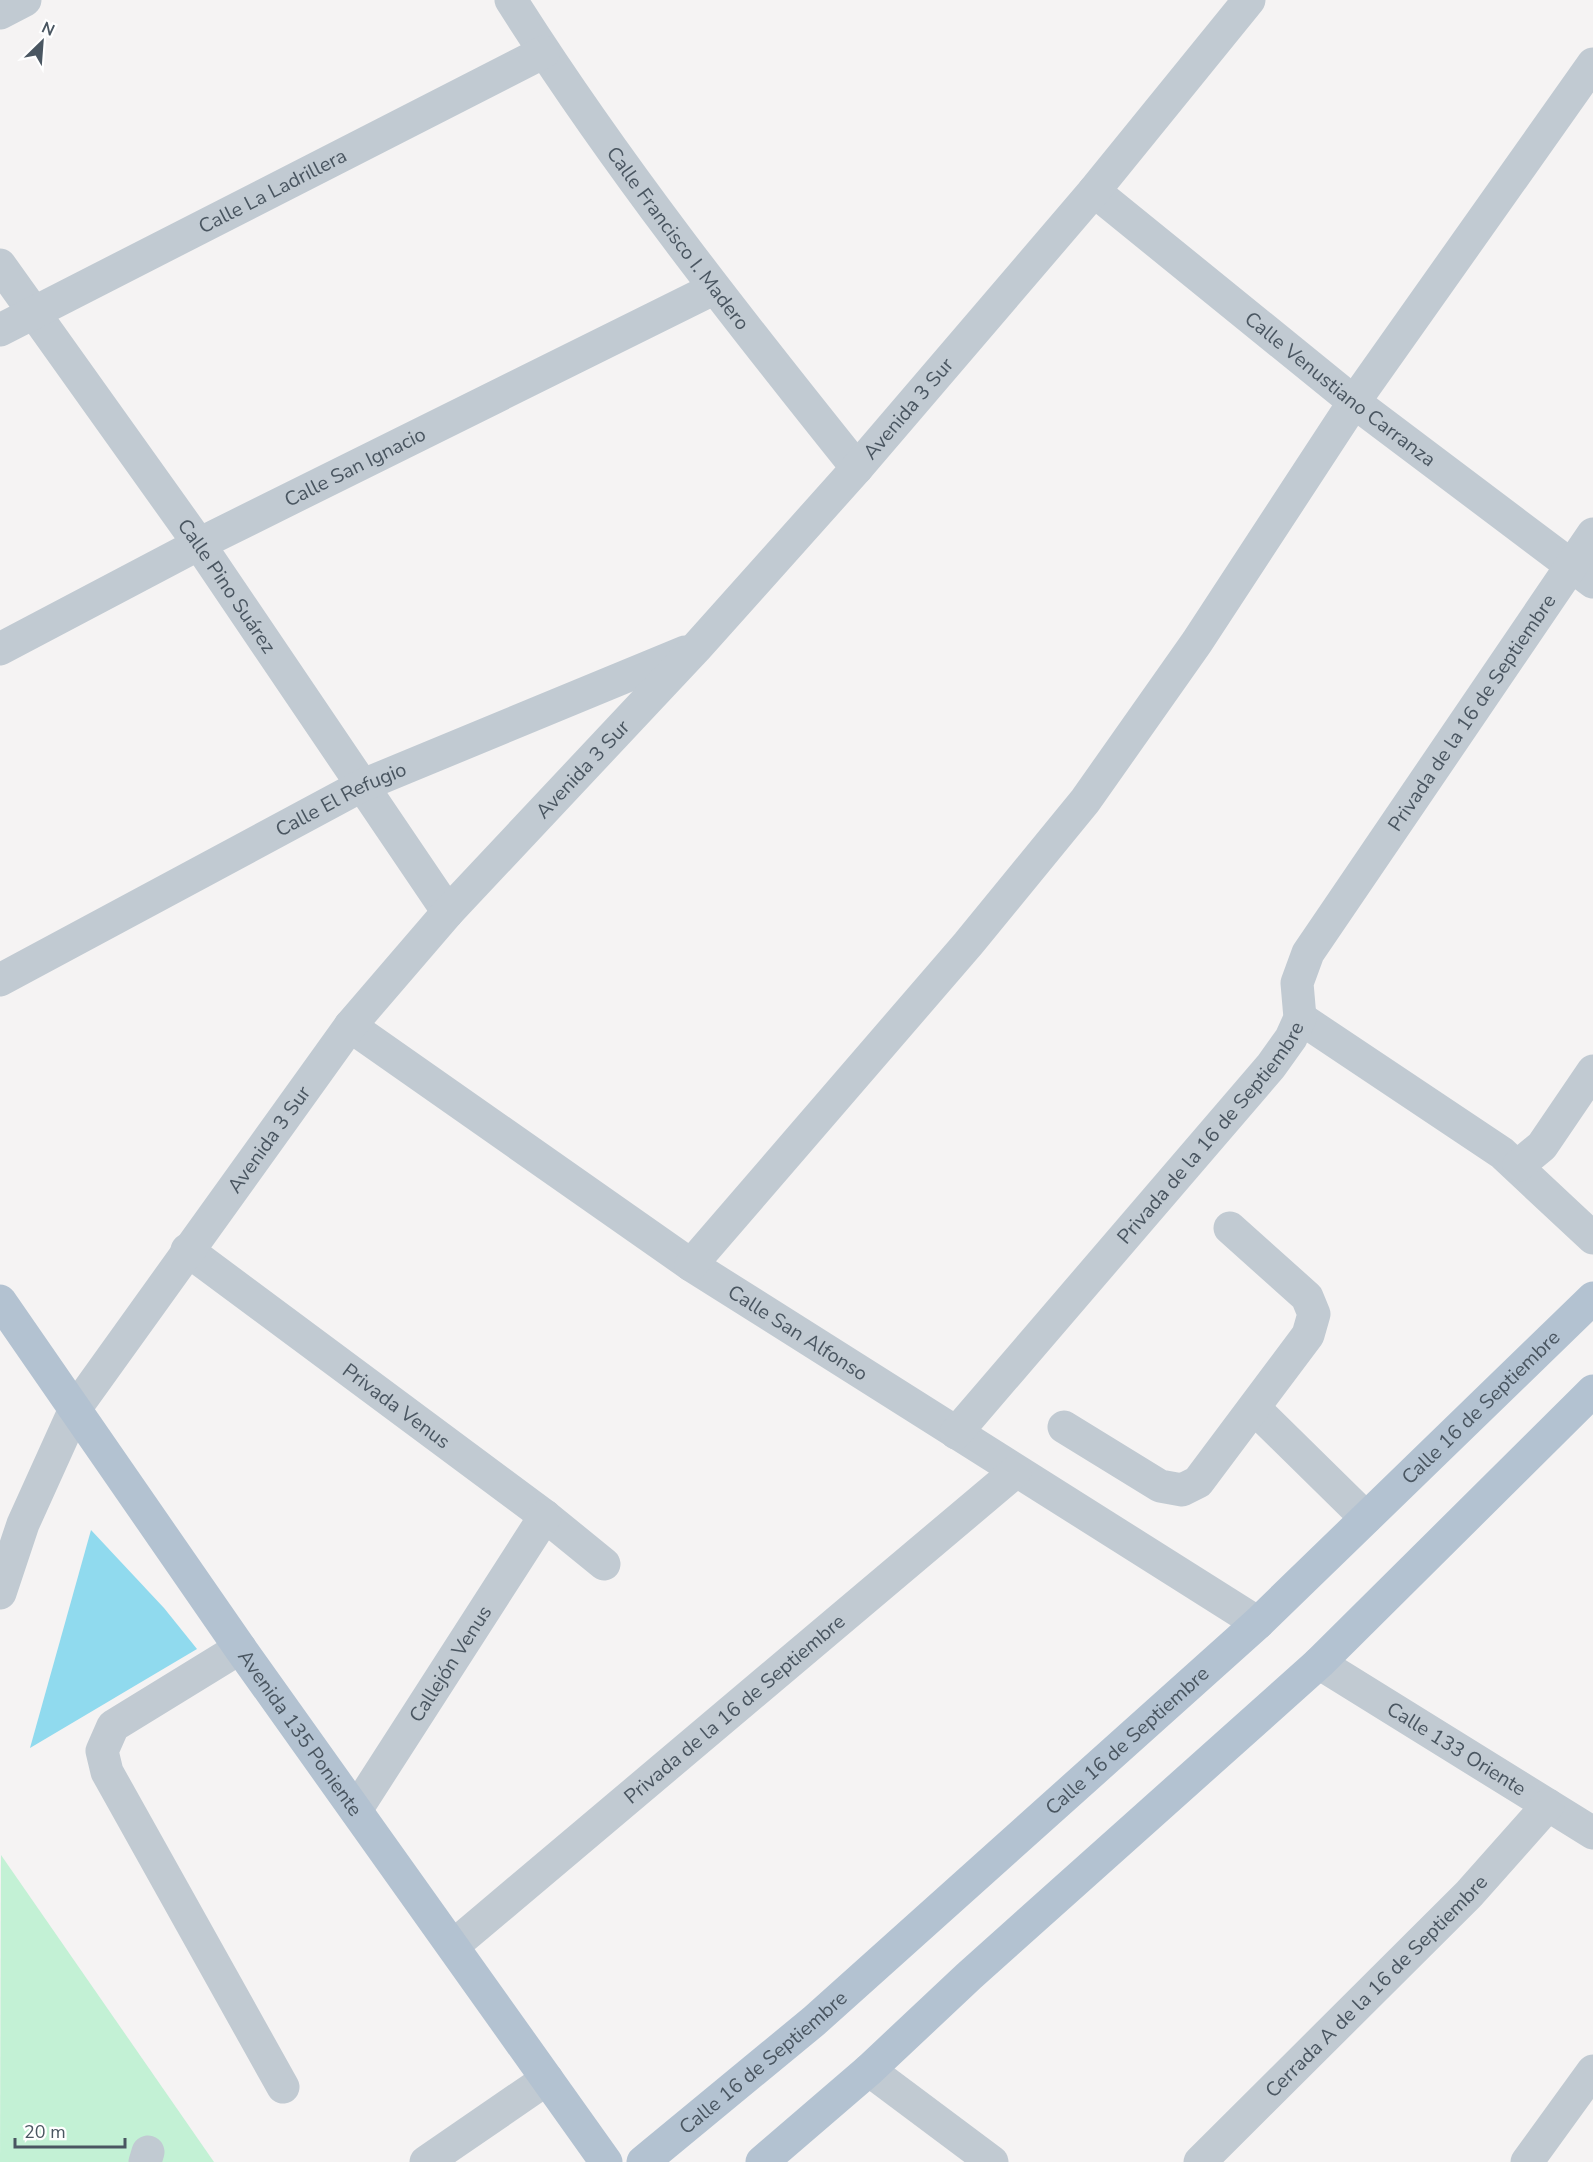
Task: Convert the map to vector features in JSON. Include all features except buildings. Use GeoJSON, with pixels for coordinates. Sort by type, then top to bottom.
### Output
{"type":"FeatureCollection","features":[{"type":"Feature","properties":{"kind":"main road","name":"Calle 16 de Septiembre"},"geometry":{"type":"LineString","coordinates":[[643,2162],[814,2021],[1257,1623],[1593,1298]]}},
{"type":"Feature","properties":{"kind":"main road","name":"Avenida 135 Poniente"},"geometry":{"type":"LineString","coordinates":[[0,1301],[240,1648],[606,2162]]}},
{"type":"Feature","properties":{"kind":"main road"},"geometry":{"type":"LineString","coordinates":[[762,2162],[869,2070],[969,1976],[1319,1663],[1593,1391]]}},
{"type":"Feature","properties":{"kind":"street"},"geometry":{"type":"LineString","coordinates":[[0,13],[25,0]]}},
{"type":"Feature","properties":{"kind":"street","name":"Calle Francisco I. Madero"},"geometry":{"type":"LineString","coordinates":[[511,0],[544,52],[713,288],[857,468]]}},
{"type":"Feature","properties":{"kind":"street","name":"Avenida 3 Sur"},"geometry":{"type":"LineString","coordinates":[[0,1593],[23,1524],[75,1409],[350,1026],[448,912],[696,648],[857,468],[1094,191],[1249,0]]}},
{"type":"Feature","properties":{"kind":"street","name":"Calle La Ladrillera"},"geometry":{"type":"LineString","coordinates":[[0,330],[544,52]]}},
{"type":"Feature","properties":{"kind":"street"},"geometry":{"type":"LineString","coordinates":[[691,1265],[969,944],[1085,801],[1197,642],[1354,402],[1593,64]]}},
{"type":"Feature","properties":{"kind":"street","name":"Calle Venustiano Carranza"},"geometry":{"type":"LineString","coordinates":[[1094,191],[1354,402],[1582,574]]}},
{"type":"Feature","properties":{"kind":"street","name":"Calle Pino Suárez"},"geometry":{"type":"LineString","coordinates":[[0,264],[199,544],[448,912]]}},
{"type":"Feature","properties":{"kind":"street","name":"Calle San Ignacio"},"geometry":{"type":"LineString","coordinates":[[0,649],[199,544],[713,288]]}},
{"type":"Feature","properties":{"kind":"street","name":"Privada de la 16 de Septiembre"},"geometry":{"type":"LineString","coordinates":[[956,1433],[1271,1066],[1291,1038],[1299,1018],[1297,983],[1308,953],[1582,574],[1593,534]]}},
{"type":"Feature","properties":{"kind":"street","name":"Calle El Refugio"},"geometry":{"type":"LineString","coordinates":[[0,980],[361,786],[696,648]]}},
{"type":"Feature","properties":{"kind":"street"},"geometry":{"type":"LineString","coordinates":[[1299,1018],[1518,1166],[1593,1238]]}},
{"type":"Feature","properties":{"kind":"street","name":"Calle San Alfonso"},"geometry":{"type":"LineString","coordinates":[[350,1026],[691,1265],[1257,1623]]}},
{"type":"Feature","properties":{"kind":"street"},"geometry":{"type":"LineString","coordinates":[[1518,1166],[1542,1146],[1593,1071]]}},
{"type":"Feature","properties":{"kind":"street"},"geometry":{"type":"LineString","coordinates":[[1064,1427],[1160,1486],[1182,1490],[1198,1482],[1255,1409],[1308,1335],[1314,1314],[1307,1296],[1230,1228]]}},
{"type":"Feature","properties":{"kind":"street","name":"Privada Venus"},"geometry":{"type":"LineString","coordinates":[[187,1250],[545,1516],[604,1564]]}},
{"type":"Feature","properties":{"kind":"street"},"geometry":{"type":"LineString","coordinates":[[1255,1409],[1366,1518]]}},
{"type":"Feature","properties":{"kind":"street","name":"Privada de la 16 de Septiembre"},"geometry":{"type":"LineString","coordinates":[[453,1946],[1015,1472]]}},
{"type":"Feature","properties":{"kind":"street","name":"Callejón Venus"},"geometry":{"type":"LineString","coordinates":[[356,1810],[545,1516]]}},
{"type":"Feature","properties":{"kind":"street"},"geometry":{"type":"LineString","coordinates":[[240,1648],[113,1726],[102,1751],[106,1772],[283,2087]]}},
{"type":"Feature","properties":{"kind":"street","name":"Calle 133 Oriente"},"geometry":{"type":"LineString","coordinates":[[1319,1663],[1593,1833]]}},
{"type":"Feature","properties":{"kind":"street","name":"Cerrada A de la 16 de Septiembre"},"geometry":{"type":"LineString","coordinates":[[1200,2162],[1469,1894],[1548,1805]]}},
{"type":"Feature","properties":{"kind":"street"},"geometry":{"type":"LineString","coordinates":[[869,2070],[992,2162]]}},
{"type":"Feature","properties":{"kind":"street"},"geometry":{"type":"LineString","coordinates":[[1527,2162],[1593,2071]]}},
{"type":"Feature","properties":{"kind":"street"},"geometry":{"type":"LineString","coordinates":[[426,2162],[547,2079]]}},
{"type":"Feature","properties":{"kind":"green space"},"geometry":{"type":"Polygon","coordinates":[[[1,1855],[214,2162],[0,2162],[1,1855]]]}},
{"type":"Feature","properties":{"kind":"water"},"geometry":{"type":"Polygon","coordinates":[[[91,1530],[164,1608],[197,1649],[30,1748],[91,1530]]]}}]}
